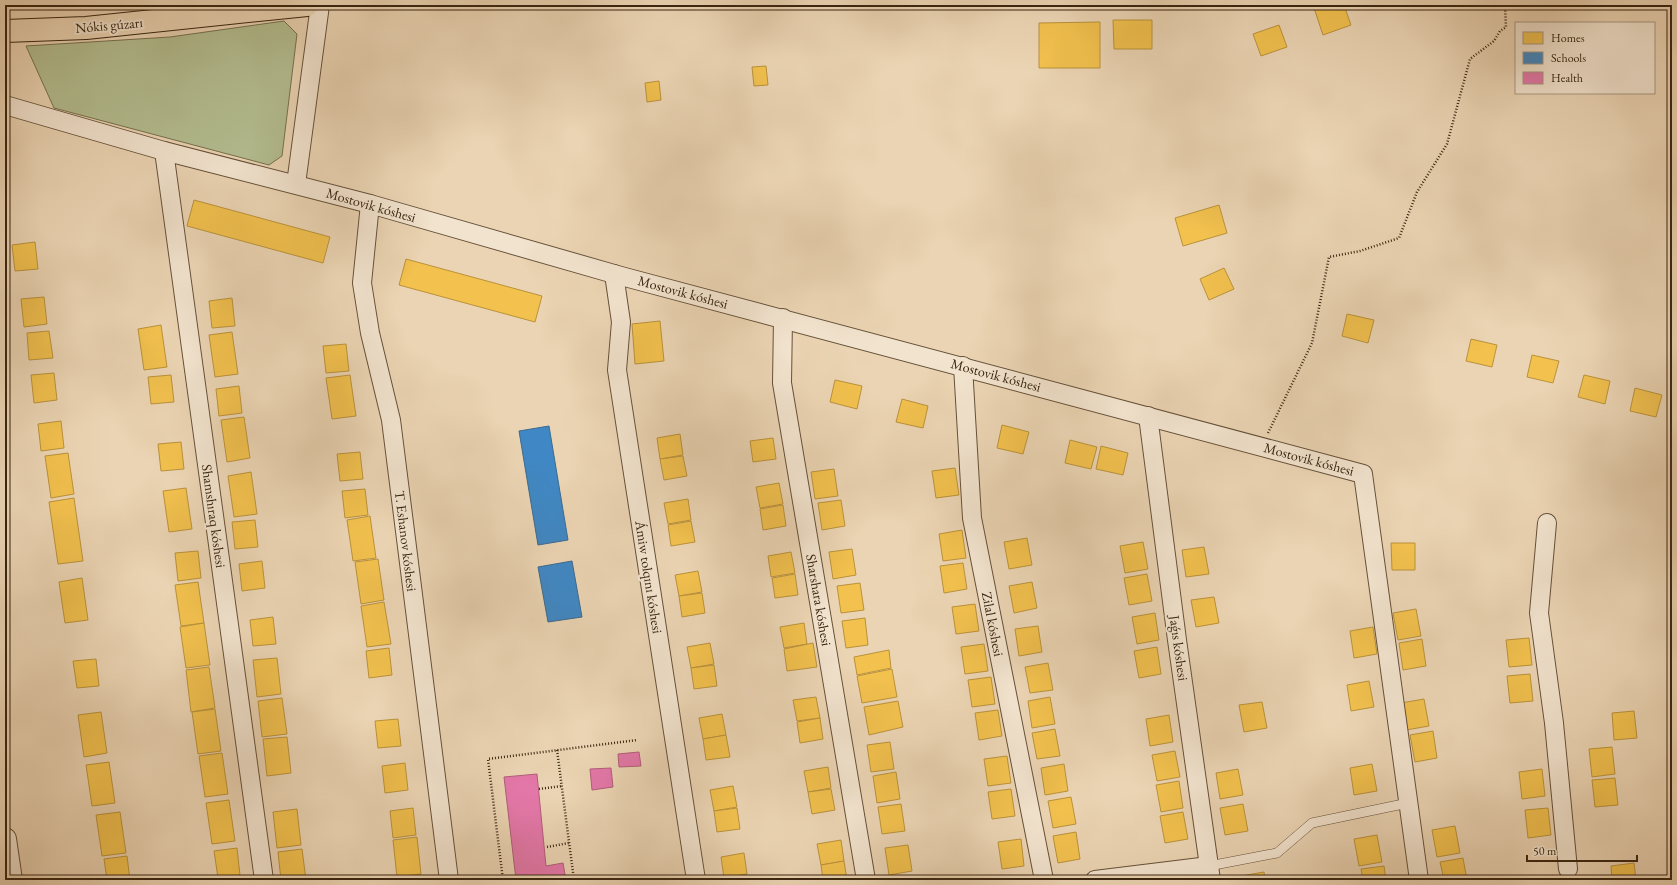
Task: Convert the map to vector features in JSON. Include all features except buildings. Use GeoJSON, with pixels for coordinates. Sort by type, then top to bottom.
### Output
{"type":"FeatureCollection","features":[{"type":"Feature","properties":{"kind":"main road","name":"Nókis gúzarı"},"geometry":{"type":"LineString","coordinates":[[5,31],[86,28],[307,5]]}},
{"type":"Feature","properties":{"kind":"street"},"geometry":{"type":"LineString","coordinates":[[296,184],[320,5]]}},
{"type":"Feature","properties":{"kind":"street","name":"Mostovik kóshesi"},"geometry":{"type":"LineString","coordinates":[[5,105],[164,151],[370,204],[614,274],[1363,474],[1408,803]]}},
{"type":"Feature","properties":{"kind":"street","name":"Shamshıraq kóshesi"},"geometry":{"type":"LineString","coordinates":[[164,151],[264,880]]}},
{"type":"Feature","properties":{"kind":"street","name":"T. Eshanov kóshesi"},"geometry":{"type":"LineString","coordinates":[[370,204],[362,283],[370,333],[391,420],[449,880]]}},
{"type":"Feature","properties":{"kind":"street","name":"Ámiw tolqını kóshesi"},"geometry":{"type":"LineString","coordinates":[[614,274],[621,322],[617,370],[696,880]]}},
{"type":"Feature","properties":{"kind":"street","name":"Sharshara kóshesi"},"geometry":{"type":"LineString","coordinates":[[783,318],[782,383],[866,880]]}},
{"type":"Feature","properties":{"kind":"street","name":"Zilal kóshesi"},"geometry":{"type":"LineString","coordinates":[[963,366],[972,518],[1044,880]]}},
{"type":"Feature","properties":{"kind":"street","name":"Jaǵıs kóshesi"},"geometry":{"type":"LineString","coordinates":[[1148,416],[1177,640],[1210,873]]}},
{"type":"Feature","properties":{"kind":"street"},"geometry":{"type":"LineString","coordinates":[[1547,523],[1539,613],[1554,723],[1568,869]]}},
{"type":"Feature","properties":{"kind":"street"},"geometry":{"type":"LineString","coordinates":[[1408,803],[1419,880]]}},
{"type":"Feature","properties":{"kind":"street"},"geometry":{"type":"LineString","coordinates":[[5,839],[11,880]]}},
{"type":"Feature","properties":{"kind":"street"},"geometry":{"type":"LineString","coordinates":[[1095,880],[1210,873]]}},
{"type":"Feature","properties":{"kind":"lane"},"geometry":{"type":"LineString","coordinates":[[1210,873],[1277,853],[1312,823],[1408,803]]}},
{"type":"Feature","properties":{"kind":"path"},"geometry":{"type":"LineString","coordinates":[[1260,446],[1312,343],[1329,257],[1360,251],[1399,238],[1417,192],[1447,144],[1470,59],[1494,41],[1500,31],[1506,27],[1505,5]]}},
{"type":"Feature","properties":{"kind":"path"},"geometry":{"type":"LineString","coordinates":[[503,880],[488,759],[637,740]]}},
{"type":"Feature","properties":{"kind":"path"},"geometry":{"type":"LineString","coordinates":[[557,750],[574,880]]}},
{"type":"Feature","properties":{"kind":"path"},"geometry":{"type":"LineString","coordinates":[[539,789],[562,786]]}},
{"type":"Feature","properties":{"kind":"path"},"geometry":{"type":"LineString","coordinates":[[547,846],[569,843]]}},
{"type":"Feature","properties":{"kind":"green space"},"geometry":{"type":"Polygon","coordinates":[[[284,21],[297,34],[282,156],[269,165],[54,108],[26,46],[170,37],[284,21]]]}}]}
